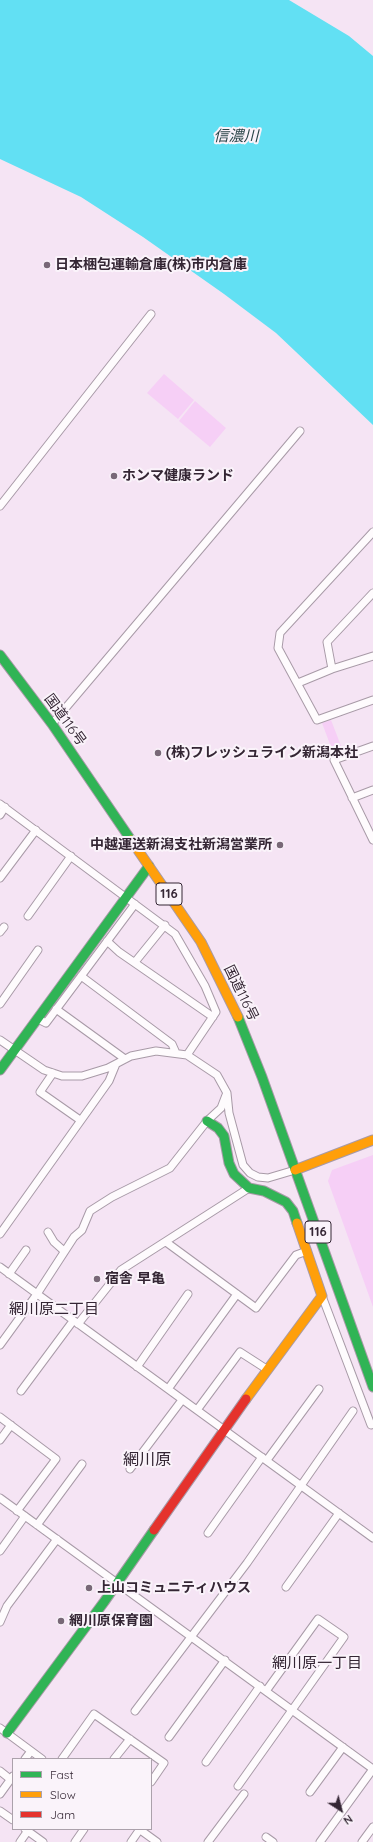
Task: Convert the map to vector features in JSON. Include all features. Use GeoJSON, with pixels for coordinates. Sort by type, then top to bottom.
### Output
{"type":"FeatureCollection","features":[{"type":"Feature","properties":{"kind":"main road","name":"国道116号"},"geometry":{"type":"LineString","coordinates":[[0,655],[52,724],[201,942],[240,1021],[262,1077],[373,1387]]}},
{"type":"Feature","properties":{"kind":"main road"},"geometry":{"type":"LineString","coordinates":[[0,1070],[149,866]]}},
{"type":"Feature","properties":{"kind":"main road"},"geometry":{"type":"LineString","coordinates":[[3,1731],[117,1582],[224,1429],[322,1296],[292,1210],[286,1202],[264,1191],[248,1188],[234,1174],[229,1163],[224,1136],[218,1128],[207,1121]]}},
{"type":"Feature","properties":{"kind":"main road"},"geometry":{"type":"LineString","coordinates":[[295,1170],[373,1140]]}},
{"type":"Feature","properties":{"kind":"street"},"geometry":{"type":"LineString","coordinates":[[0,506],[151,314]]}},
{"type":"Feature","properties":{"kind":"street"},"geometry":{"type":"LineString","coordinates":[[52,724],[300,431]]}},
{"type":"Feature","properties":{"kind":"street"},"geometry":{"type":"LineString","coordinates":[[373,532],[280,633],[278,648],[317,720],[373,700]]}},
{"type":"Feature","properties":{"kind":"street"},"geometry":{"type":"LineString","coordinates":[[332,669],[327,642],[373,593]]}},
{"type":"Feature","properties":{"kind":"street"},"geometry":{"type":"LineString","coordinates":[[298,683],[332,669],[373,656]]}},
{"type":"Feature","properties":{"kind":"street"},"geometry":{"type":"LineString","coordinates":[[372,836],[334,760],[373,746]]}},
{"type":"Feature","properties":{"kind":"street"},"geometry":{"type":"LineString","coordinates":[[352,798],[373,790]]}},
{"type":"Feature","properties":{"kind":"street"},"geometry":{"type":"LineString","coordinates":[[0,815],[3,805],[175,934],[205,986],[216,1012],[187,1054]]}},
{"type":"Feature","properties":{"kind":"street"},"geometry":{"type":"LineString","coordinates":[[0,878],[36,830]]}},
{"type":"Feature","properties":{"kind":"street"},"geometry":{"type":"LineString","coordinates":[[28,916],[71,856]]}},
{"type":"Feature","properties":{"kind":"street"},"geometry":{"type":"LineString","coordinates":[[38,1018],[46,1023],[135,904]]}},
{"type":"Feature","properties":{"kind":"street"},"geometry":{"type":"LineString","coordinates":[[135,962],[165,925]]}},
{"type":"Feature","properties":{"kind":"street"},"geometry":{"type":"LineString","coordinates":[[107,942],[118,952],[135,962],[213,1017]]}},
{"type":"Feature","properties":{"kind":"street"},"geometry":{"type":"LineString","coordinates":[[0,1004],[38,950]]}},
{"type":"Feature","properties":{"kind":"street"},"geometry":{"type":"LineString","coordinates":[[81,976],[172,1044],[176,1053]]}},
{"type":"Feature","properties":{"kind":"street"},"geometry":{"type":"LineString","coordinates":[[56,1009],[125,1059]]}},
{"type":"Feature","properties":{"kind":"street"},"geometry":{"type":"LineString","coordinates":[[0,1040],[44,1070],[62,1076],[82,1076],[116,1064],[131,1056],[156,1051],[187,1054],[217,1075],[227,1094],[228,1113],[243,1165],[250,1173],[258,1177],[268,1178],[295,1170]]}},
{"type":"Feature","properties":{"kind":"street"},"geometry":{"type":"LineString","coordinates":[[0,1234],[109,1081],[116,1064]]}},
{"type":"Feature","properties":{"kind":"street"},"geometry":{"type":"LineString","coordinates":[[53,1073],[40,1092],[80,1120]]}},
{"type":"Feature","properties":{"kind":"street"},"geometry":{"type":"LineString","coordinates":[[0,1345],[37,1294],[64,1251],[74,1237],[82,1230],[90,1212],[112,1197],[170,1168],[207,1121],[221,1108],[227,1094]]}},
{"type":"Feature","properties":{"kind":"street"},"geometry":{"type":"LineString","coordinates":[[21,1391],[76,1322],[121,1270],[248,1188]]}},
{"type":"Feature","properties":{"kind":"street"},"geometry":{"type":"LineString","coordinates":[[48,1232],[54,1242],[64,1251]]}},
{"type":"Feature","properties":{"kind":"street"},"geometry":{"type":"LineString","coordinates":[[166,1242],[256,1308],[296,1255],[307,1251]]}},
{"type":"Feature","properties":{"kind":"street"},"geometry":{"type":"LineString","coordinates":[[9,1274],[26,1250]]}},
{"type":"Feature","properties":{"kind":"street"},"geometry":{"type":"LineString","coordinates":[[0,1267],[373,1538]]}},
{"type":"Feature","properties":{"kind":"street"},"geometry":{"type":"LineString","coordinates":[[137,1367],[188,1294]]}},
{"type":"Feature","properties":{"kind":"street"},"geometry":{"type":"LineString","coordinates":[[168,1389],[237,1294]]}},
{"type":"Feature","properties":{"kind":"street"},"geometry":{"type":"LineString","coordinates":[[322,1296],[371,1425]]}},
{"type":"Feature","properties":{"kind":"street"},"geometry":{"type":"LineString","coordinates":[[197,1410],[240,1352],[268,1370]]}},
{"type":"Feature","properties":{"kind":"street"},"geometry":{"type":"LineString","coordinates":[[208,1533],[319,1389]]}},
{"type":"Feature","properties":{"kind":"street"},"geometry":{"type":"LineString","coordinates":[[130,1469],[182,1400]]}},
{"type":"Feature","properties":{"kind":"street"},"geometry":{"type":"LineString","coordinates":[[135,1711],[247,1563],[302,1486],[353,1410]]}},
{"type":"Feature","properties":{"kind":"street"},"geometry":{"type":"LineString","coordinates":[[0,1417],[56,1459],[17,1511]]}},
{"type":"Feature","properties":{"kind":"street"},"geometry":{"type":"LineString","coordinates":[[0,1440],[11,1425]]}},
{"type":"Feature","properties":{"kind":"street"},"geometry":{"type":"LineString","coordinates":[[37,1525],[82,1464]]}},
{"type":"Feature","properties":{"kind":"street"},"geometry":{"type":"LineString","coordinates":[[0,1498],[192,1636],[373,1769],[320,1842]]}},
{"type":"Feature","properties":{"kind":"street"},"geometry":{"type":"LineString","coordinates":[[286,1587],[339,1514]]}},
{"type":"Feature","properties":{"kind":"street"},"geometry":{"type":"LineString","coordinates":[[0,1551],[25,1516]]}},
{"type":"Feature","properties":{"kind":"street"},"geometry":{"type":"LineString","coordinates":[[0,1622],[7,1606],[57,1540]]}},
{"type":"Feature","properties":{"kind":"street"},"geometry":{"type":"LineString","coordinates":[[238,1786],[344,1637],[318,1619],[266,1691]]}},
{"type":"Feature","properties":{"kind":"street"},"geometry":{"type":"LineString","coordinates":[[169,1737],[225,1660]]}},
{"type":"Feature","properties":{"kind":"street"},"geometry":{"type":"LineString","coordinates":[[206,1762],[260,1686]]}},
{"type":"Feature","properties":{"kind":"street"},"geometry":{"type":"LineString","coordinates":[[63,1758],[94,1714],[164,1763],[152,1781]]}},
{"type":"Feature","properties":{"kind":"street"},"geometry":{"type":"LineString","coordinates":[[3,1731],[41,1758]]}},
{"type":"Feature","properties":{"kind":"street"},"geometry":{"type":"LineString","coordinates":[[115,1758],[130,1738]]}},
{"type":"Feature","properties":{"kind":"street"},"geometry":{"type":"LineString","coordinates":[[310,1792],[343,1747]]}},
{"type":"Feature","properties":{"kind":"street"},"geometry":{"type":"LineString","coordinates":[[27,1758],[31,1751]]}},
{"type":"Feature","properties":{"kind":"street"},"geometry":{"type":"LineString","coordinates":[[0,1771],[12,1778],[0,1794]]}},
{"type":"Feature","properties":{"kind":"street"},"geometry":{"type":"LineString","coordinates":[[208,1842],[244,1794]]}},
{"type":"Feature","properties":{"kind":"street"},"geometry":{"type":"LineString","coordinates":[[0,1811],[12,1819]]}},
{"type":"Feature","properties":{"kind":"street"},"geometry":{"type":"LineString","coordinates":[[362,1842],[373,1827]]}},
{"type":"Feature","properties":{"kind":"street"},"geometry":{"type":"LineString","coordinates":[[20,1842],[27,1830],[43,1842]]}},
{"type":"Feature","properties":{"kind":"street"},"geometry":{"type":"LineString","coordinates":[[75,1842],[83,1830]]}},
{"type":"Feature","properties":{"kind":"street"},"geometry":{"type":"LineString","coordinates":[[131,1842],[139,1830]]}},
{"type":"Feature","properties":{"kind":"street"},"geometry":{"type":"LineString","coordinates":[[141,1830],[157,1842]]}},
{"type":"Feature","properties":{"kind":"street"},"geometry":{"type":"LineString","coordinates":[[266,1837],[273,1842]]}},
{"type":"Feature","properties":{"kind":"shaded area"},"geometry":{"type":"Polygon","coordinates":[[[164,374],[194,400],[178,419],[147,393],[164,374]]]}},
{"type":"Feature","properties":{"kind":"shaded area"},"geometry":{"type":"Polygon","coordinates":[[[195,401],[226,428],[210,447],[179,421],[195,401]]]}},
{"type":"Feature","properties":{"kind":"shaded area"},"geometry":{"type":"Polygon","coordinates":[[[331,720],[343,751],[334,755],[322,723],[331,720]]]}},
{"type":"Feature","properties":{"kind":"shaded area"},"geometry":{"type":"Polygon","coordinates":[[[373,1155],[373,1307],[328,1181],[332,1170],[373,1155]]]}},
{"type":"Feature","properties":{"kind":"water","name":"信濃川"},"geometry":{"type":"Polygon","coordinates":[[[0,0],[289,0],[349,36],[373,56],[373,425],[276,333],[224,294],[143,237],[81,197],[0,159],[0,0]]]}},
{"type":"Feature","properties":{"kind":"traffic: fast"},"geometry":{"type":"LineString","coordinates":[[0,655],[52,724],[131,840]]}},
{"type":"Feature","properties":{"kind":"traffic: fast"},"geometry":{"type":"LineString","coordinates":[[0,1070],[149,866]]}},
{"type":"Feature","properties":{"kind":"traffic: fast"},"geometry":{"type":"LineString","coordinates":[[238,1017],[262,1077],[373,1387]]}},
{"type":"Feature","properties":{"kind":"traffic: fast"},"geometry":{"type":"LineString","coordinates":[[207,1121],[218,1128],[224,1136],[229,1163],[234,1174],[249,1188],[264,1191],[286,1202],[293,1211],[297,1223]]}},
{"type":"Feature","properties":{"kind":"traffic: fast"},"geometry":{"type":"LineString","coordinates":[[7,1733],[104,1602],[154,1530]]}},
{"type":"Feature","properties":{"kind":"traffic: slow"},"geometry":{"type":"LineString","coordinates":[[131,840],[201,942],[238,1017]]}},
{"type":"Feature","properties":{"kind":"traffic: slow"},"geometry":{"type":"LineString","coordinates":[[295,1170],[373,1140]]}},
{"type":"Feature","properties":{"kind":"traffic: slow"},"geometry":{"type":"LineString","coordinates":[[246,1399],[322,1296],[297,1223]]}},
{"type":"Feature","properties":{"kind":"traffic: jam"},"geometry":{"type":"LineString","coordinates":[[154,1530],[246,1399]]}},
{"type":"Feature","properties":{"kind":"place","name":"日本梱包運輸倉庫(株)市内倉庫"},"geometry":{"type":"Point","coordinates":[47,265]}},
{"type":"Feature","properties":{"kind":"place","name":"ホンマ健康ランド"},"geometry":{"type":"Point","coordinates":[114,476]}},
{"type":"Feature","properties":{"kind":"place","name":"(株)フレッシュライン新潟本社"},"geometry":{"type":"Point","coordinates":[158,753]}},
{"type":"Feature","properties":{"kind":"place","name":"中越運送新潟支社新潟営業所"},"geometry":{"type":"Point","coordinates":[280,845]}},
{"type":"Feature","properties":{"kind":"place","name":"宿舎 早亀"},"geometry":{"type":"Point","coordinates":[97,1279]}},
{"type":"Feature","properties":{"kind":"place","name":"上山コミュニティハウス"},"geometry":{"type":"Point","coordinates":[89,1588]}},
{"type":"Feature","properties":{"kind":"place","name":"網川原保育園"},"geometry":{"type":"Point","coordinates":[61,1621]}},
{"type":"Feature","properties":{"kind":"district","name":"網川原二丁目"},"geometry":{"type":"Point","coordinates":[54,1309]}},
{"type":"Feature","properties":{"kind":"district","name":"網川原"},"geometry":{"type":"Point","coordinates":[147,1460]}},
{"type":"Feature","properties":{"kind":"district","name":"網川原一丁目"},"geometry":{"type":"Point","coordinates":[317,1663]}}]}
